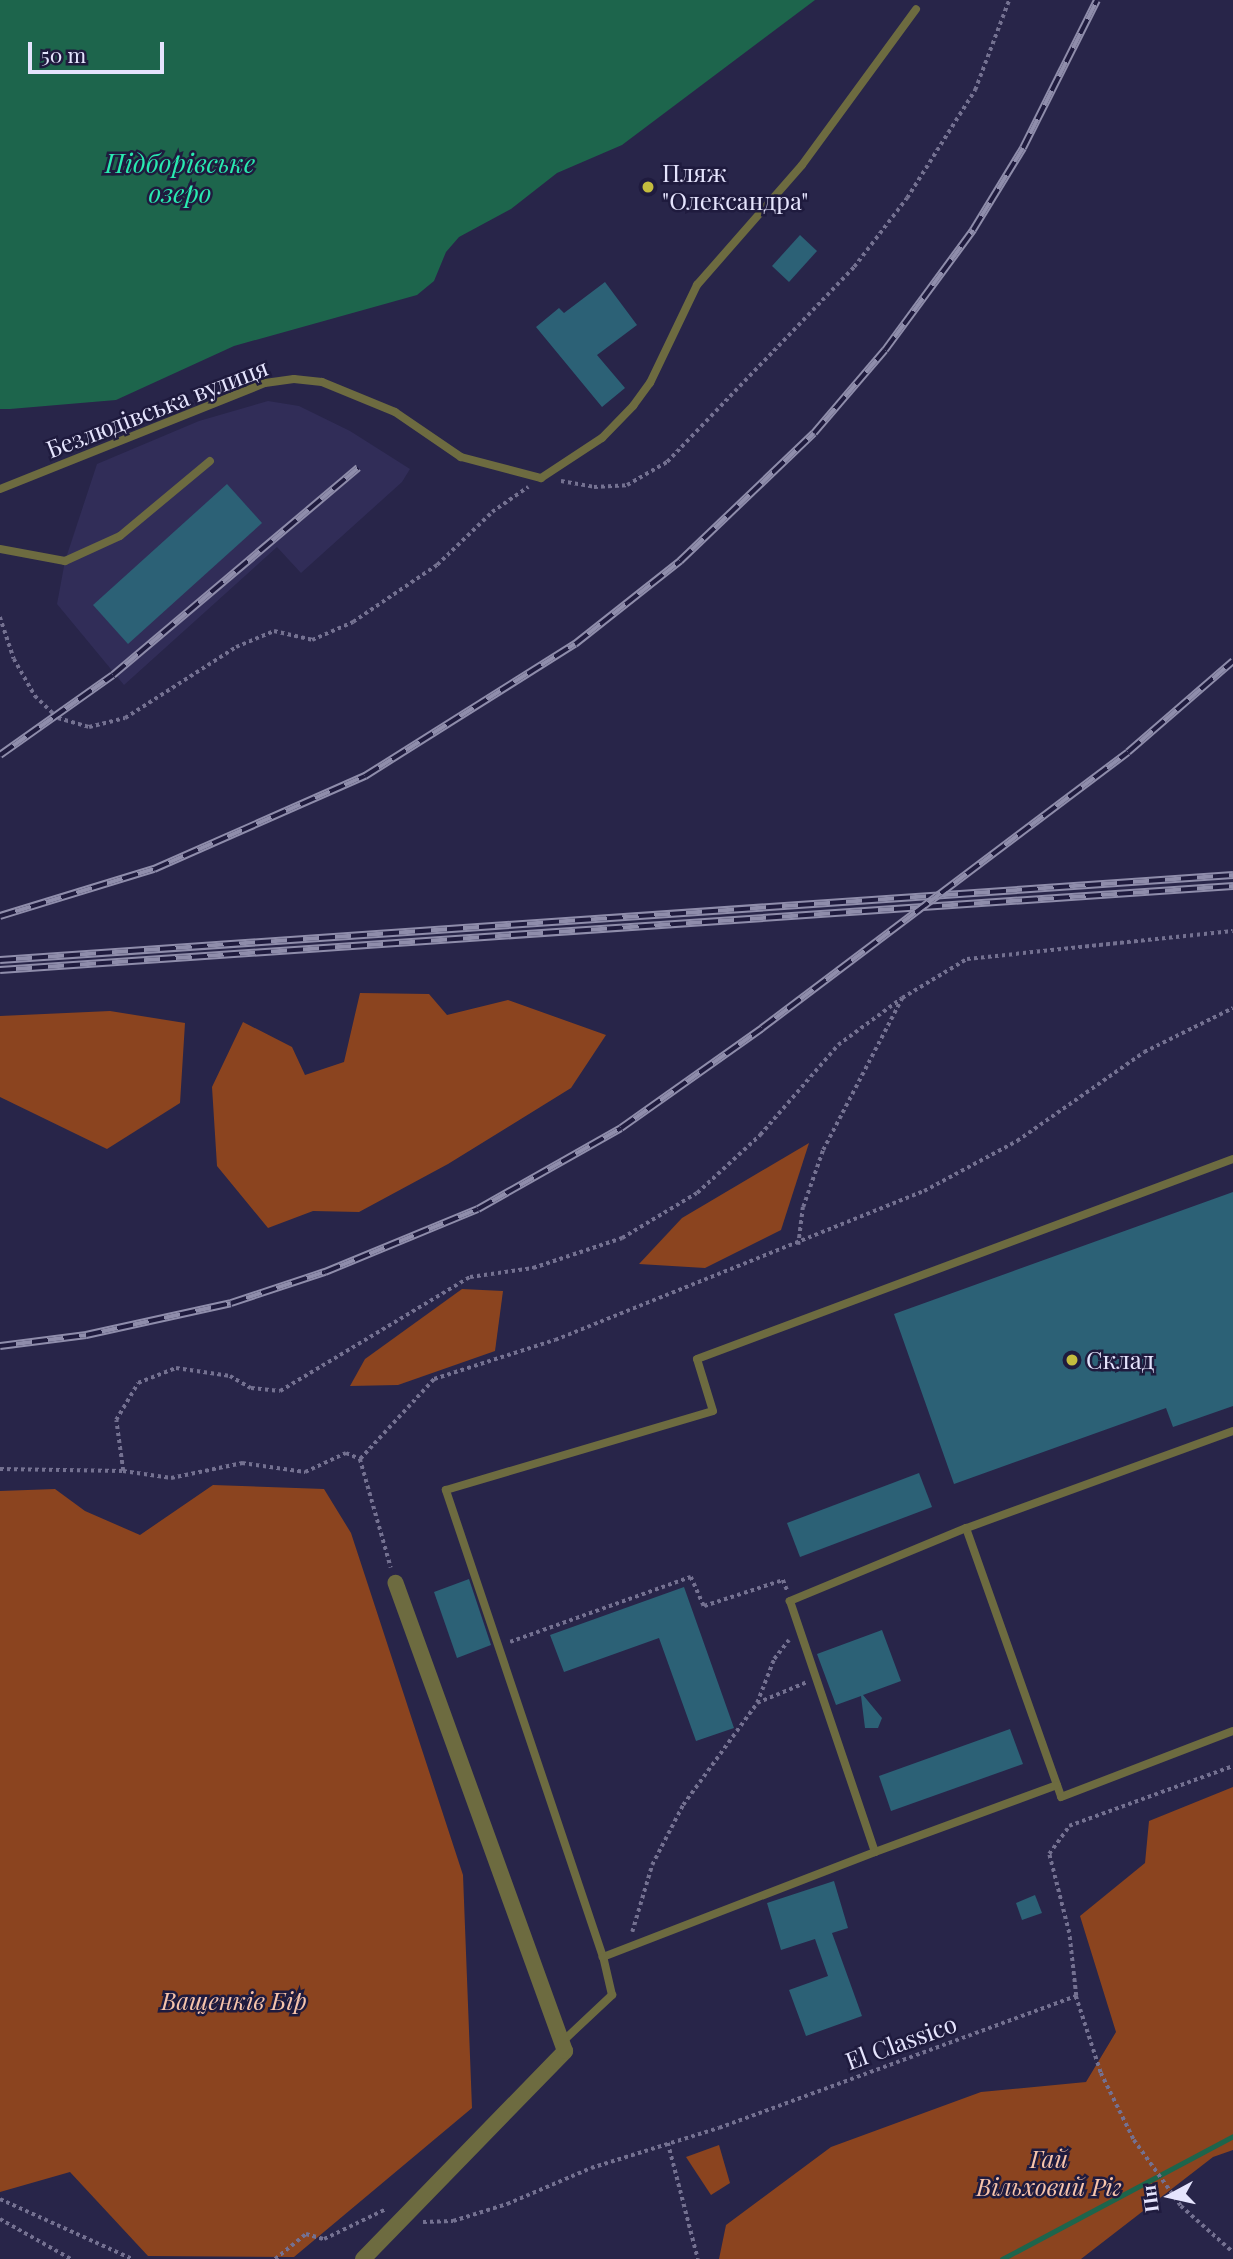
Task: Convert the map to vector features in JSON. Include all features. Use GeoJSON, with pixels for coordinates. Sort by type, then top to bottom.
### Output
{"type":"FeatureCollection","features":[{"type":"Feature","properties":{"kind":"street"},"geometry":{"type":"LineString","coordinates":[[363,2259],[399,2210],[565,2051],[396,1583]]}},
{"type":"Feature","properties":{"kind":"lane"},"geometry":{"type":"LineString","coordinates":[[541,478],[602,438],[632,406],[650,383],[697,285],[802,165],[916,9]]}},
{"type":"Feature","properties":{"kind":"lane","name":"Безлюдівська вулиця"},"geometry":{"type":"LineString","coordinates":[[0,489],[265,383],[294,379],[322,382],[395,412],[461,457],[541,478]]}},
{"type":"Feature","properties":{"kind":"lane"},"geometry":{"type":"LineString","coordinates":[[0,549],[65,561],[120,536],[210,461]]}},
{"type":"Feature","properties":{"kind":"lane"},"geometry":{"type":"LineString","coordinates":[[562,2042],[612,1995],[603,1957],[446,1490],[713,1411],[697,1359],[1233,1159]]}},
{"type":"Feature","properties":{"kind":"lane"},"geometry":{"type":"LineString","coordinates":[[875,1852],[790,1601],[966,1528],[1233,1431]]}},
{"type":"Feature","properties":{"kind":"lane"},"geometry":{"type":"LineString","coordinates":[[966,1528],[1061,1797],[1233,1731]]}},
{"type":"Feature","properties":{"kind":"lane"},"geometry":{"type":"LineString","coordinates":[[603,1957],[1057,1785]]}},
{"type":"Feature","properties":{"kind":"path"},"geometry":{"type":"LineString","coordinates":[[0,618],[14,659],[35,696],[58,718],[89,727],[125,718],[236,647],[274,631],[312,640],[353,622],[437,565],[492,512],[541,478],[594,487],[627,485],[667,462],[853,267],[907,198],[975,90],[1009,0]]}},
{"type":"Feature","properties":{"kind":"path"},"geometry":{"type":"LineString","coordinates":[[123,1471],[116,1420],[138,1382],[176,1368],[230,1376],[251,1388],[279,1391],[470,1277],[533,1268],[622,1238],[697,1193],[760,1135],[838,1045],[902,998],[967,959],[1233,931]]}},
{"type":"Feature","properties":{"kind":"path"},"geometry":{"type":"LineString","coordinates":[[798,1245],[803,1207],[823,1150],[902,998]]}},
{"type":"Feature","properties":{"kind":"path"},"geometry":{"type":"LineString","coordinates":[[360,1459],[434,1379],[555,1340],[798,1245],[923,1191],[1005,1147],[1144,1052],[1233,1008]]}},
{"type":"Feature","properties":{"kind":"path"},"geometry":{"type":"LineString","coordinates":[[0,1469],[123,1471],[172,1478],[242,1463],[305,1472],[346,1453],[360,1459]]}},
{"type":"Feature","properties":{"kind":"path"},"geometry":{"type":"LineString","coordinates":[[360,1459],[396,1583]]}},
{"type":"Feature","properties":{"kind":"path"},"geometry":{"type":"LineString","coordinates":[[499,1647],[691,1577],[704,1606],[783,1580],[790,1601]]}},
{"type":"Feature","properties":{"kind":"path"},"geometry":{"type":"LineString","coordinates":[[628,1947],[652,1865],[683,1805],[757,1703],[774,1659],[799,1627]]}},
{"type":"Feature","properties":{"kind":"path"},"geometry":{"type":"LineString","coordinates":[[757,1703],[816,1678]]}},
{"type":"Feature","properties":{"kind":"path"},"geometry":{"type":"LineString","coordinates":[[1233,1766],[1069,1826],[1049,1854],[1069,1933],[1076,1996],[1101,2073],[1134,2140],[1181,2206],[1233,2252]]}},
{"type":"Feature","properties":{"kind":"path","name":"El Classico"},"geometry":{"type":"LineString","coordinates":[[399,2210],[432,2225],[453,2221],[668,2142],[719,2128],[1076,1996]]}},
{"type":"Feature","properties":{"kind":"path"},"geometry":{"type":"LineString","coordinates":[[668,2142],[698,2259]]}},
{"type":"Feature","properties":{"kind":"path"},"geometry":{"type":"LineString","coordinates":[[0,2199],[132,2259]]}},
{"type":"Feature","properties":{"kind":"path"},"geometry":{"type":"LineString","coordinates":[[275,2259],[306,2234],[324,2239],[399,2210]]}},
{"type":"Feature","properties":{"kind":"path"},"geometry":{"type":"LineString","coordinates":[[0,2219],[71,2259]]}},
{"type":"Feature","properties":{"kind":"shaded area"},"geometry":{"type":"Polygon","coordinates":[[[268,401],[299,406],[350,431],[410,469],[402,482],[301,573],[277,547],[124,685],[57,604],[65,561],[97,464],[199,421],[268,401]]]}},
{"type":"Feature","properties":{"kind":"green space"},"geometry":{"type":"Polygon","coordinates":[[[360,993],[429,994],[447,1015],[508,1000],[606,1035],[571,1088],[448,1164],[359,1212],[313,1211],[268,1228],[217,1166],[212,1087],[243,1022],[292,1047],[305,1075],[344,1062],[360,993]]]}},
{"type":"Feature","properties":{"kind":"green space"},"geometry":{"type":"Polygon","coordinates":[[[110,1011],[185,1023],[180,1103],[107,1149],[0,1097],[0,1016],[110,1011]]]}},
{"type":"Feature","properties":{"kind":"green space"},"geometry":{"type":"Polygon","coordinates":[[[809,1143],[781,1230],[705,1268],[639,1264],[682,1218],[809,1143]]]}},
{"type":"Feature","properties":{"kind":"green space"},"geometry":{"type":"Polygon","coordinates":[[[462,1289],[503,1291],[495,1351],[398,1385],[350,1386],[365,1359],[462,1289]]]}},
{"type":"Feature","properties":{"kind":"green space","name":"Ващенків Бір"},"geometry":{"type":"Polygon","coordinates":[[[213,1485],[324,1489],[351,1533],[463,1875],[472,2108],[294,2257],[148,2256],[70,2172],[0,2192],[0,1491],[55,1489],[85,1511],[140,1535],[213,1485]]]}},
{"type":"Feature","properties":{"kind":"green space","name":"Гай Вільховий Ріг"},"geometry":{"type":"Polygon","coordinates":[[[1233,1787],[1233,2150],[1213,2157],[1081,2259],[719,2259],[726,2225],[831,2147],[981,2092],[1086,2082],[1116,2032],[1080,1916],[1145,1863],[1149,1821],[1233,1787]]]}},
{"type":"Feature","properties":{"kind":"green space"},"geometry":{"type":"Polygon","coordinates":[[[719,2145],[730,2183],[711,2195],[686,2157],[719,2145]]]}},
{"type":"Feature","properties":{"kind":"water","name":"Підборівське озеро"},"geometry":{"type":"Polygon","coordinates":[[[0,0],[815,0],[622,145],[557,173],[511,209],[459,237],[446,252],[434,281],[417,295],[234,346],[116,400],[0,409],[0,0]]]}},
{"type":"Feature","properties":{"kind":"building"},"geometry":{"type":"Polygon","coordinates":[[[800,235],[817,251],[789,282],[772,266],[800,235]]]}},
{"type":"Feature","properties":{"kind":"building"},"geometry":{"type":"Polygon","coordinates":[[[605,282],[637,325],[597,355],[625,388],[602,407],[536,327],[559,308],[564,313],[605,282]]]}},
{"type":"Feature","properties":{"kind":"building"},"geometry":{"type":"Polygon","coordinates":[[[227,484],[262,523],[128,644],[93,605],[227,484]]]}},
{"type":"Feature","properties":{"kind":"building","name":"Склад"},"geometry":{"type":"Polygon","coordinates":[[[1233,1192],[1233,1406],[1173,1427],[1166,1408],[954,1484],[894,1314],[1233,1192]]]}},
{"type":"Feature","properties":{"kind":"building"},"geometry":{"type":"Polygon","coordinates":[[[919,1473],[932,1507],[800,1557],[787,1523],[919,1473]]]}},
{"type":"Feature","properties":{"kind":"building"},"geometry":{"type":"Polygon","coordinates":[[[469,1579],[491,1645],[457,1658],[434,1592],[469,1579]]]}},
{"type":"Feature","properties":{"kind":"building"},"geometry":{"type":"Polygon","coordinates":[[[684,1587],[734,1728],[696,1741],[659,1638],[564,1672],[550,1635],[684,1587]]]}},
{"type":"Feature","properties":{"kind":"building"},"geometry":{"type":"Polygon","coordinates":[[[882,1630],[901,1681],[863,1695],[882,1718],[878,1728],[865,1728],[861,1696],[836,1705],[817,1654],[882,1630]]]}},
{"type":"Feature","properties":{"kind":"building"},"geometry":{"type":"Polygon","coordinates":[[[1010,1729],[1023,1764],[891,1811],[879,1776],[1010,1729]]]}},
{"type":"Feature","properties":{"kind":"building"},"geometry":{"type":"Polygon","coordinates":[[[834,1881],[848,1928],[832,1933],[862,2016],[806,2036],[789,1990],[828,1976],[815,1939],[781,1950],[767,1903],[834,1881]]]}},
{"type":"Feature","properties":{"kind":"building"},"geometry":{"type":"Polygon","coordinates":[[[1035,1895],[1042,1913],[1022,1920],[1016,1903],[1035,1895]]]}},
{"type":"Feature","properties":{"kind":"waterway"},"geometry":{"type":"LineString","coordinates":[[1002,2259],[1233,2136]]}},
{"type":"Feature","properties":{"kind":"railway"},"geometry":{"type":"LineString","coordinates":[[0,916],[154,869],[365,776],[575,644],[680,561],[814,433],[885,350],[973,230],[1023,148],[1097,0]]}},
{"type":"Feature","properties":{"kind":"railway"},"geometry":{"type":"LineString","coordinates":[[0,755],[113,675],[358,468]]}},
{"type":"Feature","properties":{"kind":"railway"},"geometry":{"type":"LineString","coordinates":[[0,1346],[86,1335],[231,1303],[325,1272],[478,1209],[621,1128],[762,1028],[1128,752],[1233,661]]}},
{"type":"Feature","properties":{"kind":"railway"},"geometry":{"type":"LineString","coordinates":[[0,960],[1233,875]]}},
{"type":"Feature","properties":{"kind":"railway"},"geometry":{"type":"LineString","coordinates":[[0,970],[1233,886]]}},
{"type":"Feature","properties":{"kind":"place","name":"Пляж \"Олександра\""},"geometry":{"type":"Point","coordinates":[648,187]}},
{"type":"Feature","properties":{"kind":"place","name":"Склад"},"geometry":{"type":"Point","coordinates":[1072,1360]}}]}
